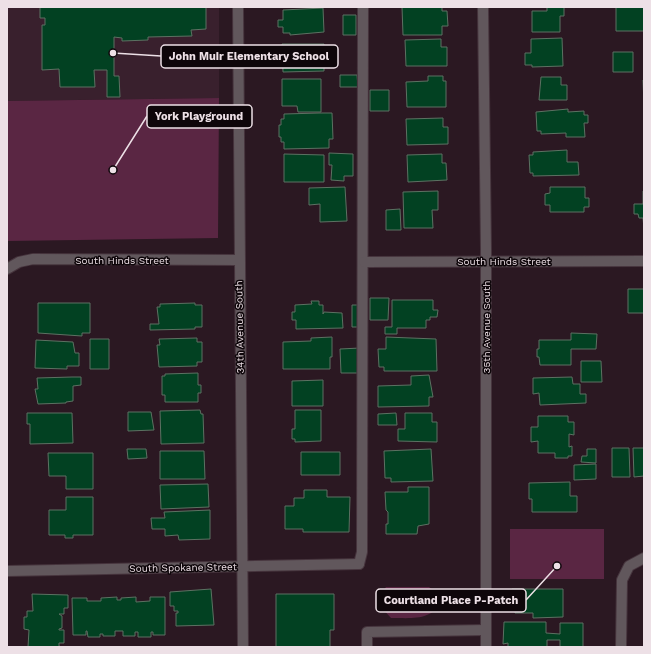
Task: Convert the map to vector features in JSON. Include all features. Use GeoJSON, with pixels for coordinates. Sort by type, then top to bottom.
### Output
{"type":"FeatureCollection","features":[{"type":"Feature","properties":{"kind":"street","name":"34th Avenue South"},"geometry":{"type":"LineString","coordinates":[[238,7],[238,260],[243,647]]}},
{"type":"Feature","properties":{"kind":"street"},"geometry":{"type":"LineString","coordinates":[[363,7],[364,262]]}},
{"type":"Feature","properties":{"kind":"street","name":"35th Avenue South"},"geometry":{"type":"LineString","coordinates":[[483,7],[486,261],[486,647]]}},
{"type":"Feature","properties":{"kind":"street","name":"South Hinds Street"},"geometry":{"type":"LineString","coordinates":[[7,269],[19,262],[33,259],[238,260]]}},
{"type":"Feature","properties":{"kind":"street","name":"South Hinds Street"},"geometry":{"type":"LineString","coordinates":[[364,262],[644,261]]}},
{"type":"Feature","properties":{"kind":"street","name":"South Spokane Street"},"geometry":{"type":"LineString","coordinates":[[7,571],[359,564],[362,552],[364,262]]}},
{"type":"Feature","properties":{"kind":"street"},"geometry":{"type":"LineString","coordinates":[[621,647],[622,580],[629,566],[644,558]]}},
{"type":"Feature","properties":{"kind":"street"},"geometry":{"type":"LineString","coordinates":[[368,647],[367,632],[486,630]]}},
{"type":"Feature","properties":{"kind":"shaded area"},"geometry":{"type":"Polygon","coordinates":[[[7,7],[219,7],[219,98],[7,101],[7,7]]]}},
{"type":"Feature","properties":{"kind":"shaded area"},"geometry":{"type":"Polygon","coordinates":[[[219,98],[218,238],[7,241],[7,101],[219,98]]]}},
{"type":"Feature","properties":{"kind":"shaded area"},"geometry":{"type":"Polygon","coordinates":[[[510,529],[604,529],[604,579],[510,579],[510,529]]]}},
{"type":"Feature","properties":{"kind":"shaded area"},"geometry":{"type":"Polygon","coordinates":[[[386,587],[429,587],[446,599],[440,606],[428,615],[415,618],[391,618],[380,606],[380,595],[386,587]]]}},
{"type":"Feature","properties":{"kind":"building"},"geometry":{"type":"Polygon","coordinates":[[[40,7],[206,7],[206,29],[191,30],[192,36],[148,37],[148,40],[122,41],[122,38],[114,37],[114,76],[119,76],[120,97],[107,97],[107,70],[94,70],[95,87],[60,87],[59,69],[42,70],[42,25],[45,25],[45,18],[40,18],[40,7]]]}},
{"type":"Feature","properties":{"kind":"building"},"geometry":{"type":"Polygon","coordinates":[[[402,7],[442,7],[442,11],[447,11],[448,26],[442,26],[442,35],[403,35],[402,7]]]}},
{"type":"Feature","properties":{"kind":"building"},"geometry":{"type":"Polygon","coordinates":[[[547,7],[564,7],[564,16],[560,16],[560,32],[532,32],[532,11],[547,11],[547,7]]]}},
{"type":"Feature","properties":{"kind":"building"},"geometry":{"type":"Polygon","coordinates":[[[616,7],[644,7],[644,31],[616,31],[616,7]]]}},
{"type":"Feature","properties":{"kind":"building"},"geometry":{"type":"Polygon","coordinates":[[[323,8],[324,32],[290,35],[290,33],[283,33],[283,27],[278,27],[278,20],[283,20],[283,10],[323,8]]]}},
{"type":"Feature","properties":{"kind":"building"},"geometry":{"type":"Polygon","coordinates":[[[343,15],[356,15],[356,35],[343,35],[343,15]]]}},
{"type":"Feature","properties":{"kind":"building"},"geometry":{"type":"Polygon","coordinates":[[[562,38],[563,66],[532,67],[532,65],[525,65],[525,53],[531,53],[531,39],[562,38]]]}},
{"type":"Feature","properties":{"kind":"building"},"geometry":{"type":"Polygon","coordinates":[[[441,39],[441,47],[447,47],[447,66],[406,66],[405,40],[441,39]]]}},
{"type":"Feature","properties":{"kind":"building"},"geometry":{"type":"Polygon","coordinates":[[[282,44],[324,44],[324,50],[330,50],[330,63],[324,63],[324,71],[283,72],[282,44]]]}},
{"type":"Feature","properties":{"kind":"building"},"geometry":{"type":"Polygon","coordinates":[[[613,52],[633,52],[633,72],[613,72],[613,52]]]}},
{"type":"Feature","properties":{"kind":"building"},"geometry":{"type":"Polygon","coordinates":[[[340,75],[357,75],[358,87],[340,87],[340,75]]]}},
{"type":"Feature","properties":{"kind":"building"},"geometry":{"type":"Polygon","coordinates":[[[428,76],[443,76],[443,81],[446,81],[446,107],[407,107],[406,82],[428,81],[428,76]]]}},
{"type":"Feature","properties":{"kind":"building"},"geometry":{"type":"Polygon","coordinates":[[[541,77],[561,77],[561,85],[567,85],[567,100],[539,100],[541,77]]]}},
{"type":"Feature","properties":{"kind":"building"},"geometry":{"type":"Polygon","coordinates":[[[282,79],[321,79],[321,112],[298,112],[297,106],[282,106],[282,79]]]}},
{"type":"Feature","properties":{"kind":"building"},"geometry":{"type":"Polygon","coordinates":[[[643,80],[644,80],[644,105],[643,80]]]}},
{"type":"Feature","properties":{"kind":"building"},"geometry":{"type":"Polygon","coordinates":[[[370,90],[389,90],[389,111],[370,111],[370,90]]]}},
{"type":"Feature","properties":{"kind":"building"},"geometry":{"type":"Polygon","coordinates":[[[568,109],[568,112],[584,111],[584,115],[588,115],[588,123],[584,123],[585,137],[566,137],[566,133],[541,134],[541,131],[537,131],[536,112],[568,109]]]}},
{"type":"Feature","properties":{"kind":"building"},"geometry":{"type":"Polygon","coordinates":[[[332,113],[333,139],[329,139],[329,148],[284,149],[284,142],[281,142],[281,137],[279,137],[279,125],[281,125],[281,119],[284,119],[284,114],[332,113]]]}},
{"type":"Feature","properties":{"kind":"building"},"geometry":{"type":"Polygon","coordinates":[[[443,118],[443,127],[448,127],[448,144],[407,145],[406,119],[443,118]]]}},
{"type":"Feature","properties":{"kind":"building"},"geometry":{"type":"Polygon","coordinates":[[[567,150],[567,162],[578,162],[579,175],[533,176],[533,173],[530,173],[529,155],[533,155],[533,152],[567,150]]]}},
{"type":"Feature","properties":{"kind":"building"},"geometry":{"type":"Polygon","coordinates":[[[329,153],[353,154],[353,176],[344,176],[344,181],[331,180],[332,165],[329,165],[329,153]]]}},
{"type":"Feature","properties":{"kind":"building"},"geometry":{"type":"Polygon","coordinates":[[[284,154],[324,155],[324,182],[284,182],[284,154]]]}},
{"type":"Feature","properties":{"kind":"building"},"geometry":{"type":"Polygon","coordinates":[[[442,154],[442,163],[446,163],[447,180],[408,182],[407,155],[442,154]]]}},
{"type":"Feature","properties":{"kind":"building"},"geometry":{"type":"Polygon","coordinates":[[[345,187],[347,221],[320,222],[320,204],[309,205],[309,188],[345,187]]]}},
{"type":"Feature","properties":{"kind":"building"},"geometry":{"type":"Polygon","coordinates":[[[550,187],[585,187],[585,198],[589,198],[589,207],[584,207],[584,212],[550,212],[550,205],[545,205],[545,194],[550,193],[550,187]]]}},
{"type":"Feature","properties":{"kind":"building"},"geometry":{"type":"Polygon","coordinates":[[[438,191],[438,210],[432,210],[433,228],[404,228],[403,192],[438,191]]]}},
{"type":"Feature","properties":{"kind":"building"},"geometry":{"type":"Polygon","coordinates":[[[643,191],[644,229],[643,218],[639,218],[638,214],[634,214],[634,204],[643,204],[643,191]]]}},
{"type":"Feature","properties":{"kind":"building"},"geometry":{"type":"Polygon","coordinates":[[[400,209],[401,230],[386,230],[386,210],[400,209]]]}},
{"type":"Feature","properties":{"kind":"building"},"geometry":{"type":"Polygon","coordinates":[[[628,289],[644,289],[644,313],[628,313],[628,289]]]}},
{"type":"Feature","properties":{"kind":"building"},"geometry":{"type":"Polygon","coordinates":[[[370,298],[389,298],[388,320],[370,320],[370,298]]]}},
{"type":"Feature","properties":{"kind":"building"},"geometry":{"type":"Polygon","coordinates":[[[392,300],[433,300],[433,310],[438,310],[437,317],[430,317],[430,320],[426,320],[426,328],[397,328],[397,334],[385,334],[385,327],[392,327],[392,300]]]}},
{"type":"Feature","properties":{"kind":"building"},"geometry":{"type":"Polygon","coordinates":[[[311,301],[319,301],[319,305],[323,305],[323,314],[324,312],[342,313],[343,328],[296,329],[296,320],[292,320],[292,312],[295,312],[295,305],[312,304],[311,301]]]}},
{"type":"Feature","properties":{"kind":"building"},"geometry":{"type":"Polygon","coordinates":[[[38,303],[90,303],[90,333],[82,333],[82,336],[38,333],[38,303]]]}},
{"type":"Feature","properties":{"kind":"building"},"geometry":{"type":"Polygon","coordinates":[[[195,303],[195,305],[202,305],[202,327],[195,327],[195,329],[150,330],[150,324],[159,324],[157,307],[160,307],[160,304],[195,303]]]}},
{"type":"Feature","properties":{"kind":"building"},"geometry":{"type":"Polygon","coordinates":[[[352,305],[359,305],[359,327],[352,327],[352,305]]]}},
{"type":"Feature","properties":{"kind":"building"},"geometry":{"type":"Polygon","coordinates":[[[571,333],[597,334],[596,349],[571,349],[571,365],[540,365],[539,357],[537,357],[539,340],[571,340],[571,333]]]}},
{"type":"Feature","properties":{"kind":"building"},"geometry":{"type":"Polygon","coordinates":[[[332,337],[332,357],[330,357],[330,369],[283,369],[283,342],[311,341],[311,338],[332,337]]]}},
{"type":"Feature","properties":{"kind":"building"},"geometry":{"type":"Polygon","coordinates":[[[386,337],[436,339],[437,371],[384,371],[384,367],[379,367],[378,349],[386,349],[386,337]]]}},
{"type":"Feature","properties":{"kind":"building"},"geometry":{"type":"Polygon","coordinates":[[[197,338],[197,342],[202,342],[202,362],[197,362],[197,366],[159,367],[157,345],[160,345],[159,339],[197,338]]]}},
{"type":"Feature","properties":{"kind":"building"},"geometry":{"type":"Polygon","coordinates":[[[90,339],[109,339],[109,369],[90,369],[90,339]]]}},
{"type":"Feature","properties":{"kind":"building"},"geometry":{"type":"Polygon","coordinates":[[[36,340],[73,342],[75,353],[79,353],[79,366],[67,366],[67,369],[35,368],[36,340]]]}},
{"type":"Feature","properties":{"kind":"building"},"geometry":{"type":"Polygon","coordinates":[[[360,348],[360,373],[341,373],[340,349],[360,348]]]}},
{"type":"Feature","properties":{"kind":"building"},"geometry":{"type":"Polygon","coordinates":[[[581,361],[601,361],[602,382],[581,382],[581,361]]]}},
{"type":"Feature","properties":{"kind":"building"},"geometry":{"type":"Polygon","coordinates":[[[198,373],[198,385],[201,385],[201,393],[198,393],[198,402],[165,402],[165,395],[162,395],[162,376],[165,376],[165,374],[198,373]]]}},
{"type":"Feature","properties":{"kind":"building"},"geometry":{"type":"Polygon","coordinates":[[[429,375],[433,397],[429,397],[429,406],[378,407],[378,386],[411,385],[411,376],[429,375]]]}},
{"type":"Feature","properties":{"kind":"building"},"geometry":{"type":"Polygon","coordinates":[[[81,377],[81,385],[73,386],[73,401],[66,403],[38,404],[35,389],[38,389],[37,378],[81,377]]]}},
{"type":"Feature","properties":{"kind":"building"},"geometry":{"type":"Polygon","coordinates":[[[572,377],[573,384],[580,384],[580,394],[586,394],[586,403],[540,405],[539,393],[533,394],[533,378],[572,377]]]}},
{"type":"Feature","properties":{"kind":"building"},"geometry":{"type":"Polygon","coordinates":[[[323,380],[323,406],[292,406],[292,381],[323,380]]]}},
{"type":"Feature","properties":{"kind":"building"},"geometry":{"type":"Polygon","coordinates":[[[200,410],[201,414],[203,414],[204,443],[161,444],[160,411],[200,410]]]}},
{"type":"Feature","properties":{"kind":"building"},"geometry":{"type":"Polygon","coordinates":[[[295,410],[321,410],[321,441],[295,442],[295,439],[292,439],[292,429],[295,429],[295,410]]]}},
{"type":"Feature","properties":{"kind":"building"},"geometry":{"type":"Polygon","coordinates":[[[128,412],[151,412],[154,430],[128,431],[128,412]]]}},
{"type":"Feature","properties":{"kind":"building"},"geometry":{"type":"Polygon","coordinates":[[[27,413],[72,413],[73,443],[30,444],[30,424],[27,424],[27,413]]]}},
{"type":"Feature","properties":{"kind":"building"},"geometry":{"type":"Polygon","coordinates":[[[396,413],[397,425],[378,425],[378,414],[396,413]]]}},
{"type":"Feature","properties":{"kind":"building"},"geometry":{"type":"Polygon","coordinates":[[[405,413],[432,413],[432,422],[437,422],[437,442],[398,441],[398,429],[405,429],[405,413]]]}},
{"type":"Feature","properties":{"kind":"building"},"geometry":{"type":"Polygon","coordinates":[[[538,416],[568,416],[568,422],[574,422],[574,435],[569,434],[569,447],[572,446],[572,456],[568,456],[568,458],[555,458],[555,453],[538,453],[538,441],[531,442],[531,427],[538,427],[538,416]]]}},
{"type":"Feature","properties":{"kind":"building"},"geometry":{"type":"Polygon","coordinates":[[[612,448],[629,448],[630,477],[612,477],[612,448]]]}},
{"type":"Feature","properties":{"kind":"building"},"geometry":{"type":"Polygon","coordinates":[[[633,448],[644,448],[644,476],[634,477],[633,448]]]}},
{"type":"Feature","properties":{"kind":"building"},"geometry":{"type":"Polygon","coordinates":[[[127,449],[146,449],[147,458],[128,459],[127,449]]]}},
{"type":"Feature","properties":{"kind":"building"},"geometry":{"type":"Polygon","coordinates":[[[431,449],[433,481],[391,482],[391,478],[385,478],[384,451],[431,449]]]}},
{"type":"Feature","properties":{"kind":"building"},"geometry":{"type":"Polygon","coordinates":[[[587,449],[596,449],[596,463],[581,462],[582,456],[587,456],[587,449]]]}},
{"type":"Feature","properties":{"kind":"building"},"geometry":{"type":"Polygon","coordinates":[[[160,451],[204,451],[205,479],[160,479],[160,451]]]}},
{"type":"Feature","properties":{"kind":"building"},"geometry":{"type":"Polygon","coordinates":[[[301,452],[340,452],[340,475],[301,475],[301,452]]]}},
{"type":"Feature","properties":{"kind":"building"},"geometry":{"type":"Polygon","coordinates":[[[48,453],[93,453],[93,489],[66,489],[66,476],[49,476],[48,453]]]}},
{"type":"Feature","properties":{"kind":"building"},"geometry":{"type":"Polygon","coordinates":[[[596,464],[596,479],[574,480],[574,465],[596,464]]]}},
{"type":"Feature","properties":{"kind":"building"},"geometry":{"type":"Polygon","coordinates":[[[570,482],[570,496],[577,496],[577,512],[532,512],[532,499],[529,499],[529,483],[570,482]]]}},
{"type":"Feature","properties":{"kind":"building"},"geometry":{"type":"Polygon","coordinates":[[[208,484],[209,507],[161,509],[160,485],[208,484]]]}},
{"type":"Feature","properties":{"kind":"building"},"geometry":{"type":"Polygon","coordinates":[[[408,487],[429,487],[429,524],[418,526],[417,534],[386,534],[388,512],[386,510],[385,492],[408,492],[408,487]]]}},
{"type":"Feature","properties":{"kind":"building"},"geometry":{"type":"Polygon","coordinates":[[[304,490],[327,490],[327,497],[350,497],[349,532],[303,532],[303,529],[285,529],[285,506],[294,506],[294,498],[304,498],[304,490]]]}},
{"type":"Feature","properties":{"kind":"building"},"geometry":{"type":"Polygon","coordinates":[[[66,497],[93,497],[93,535],[73,535],[73,538],[65,538],[65,535],[49,535],[49,510],[66,510],[66,497]]]}},
{"type":"Feature","properties":{"kind":"building"},"geometry":{"type":"Polygon","coordinates":[[[210,510],[210,539],[179,540],[178,535],[165,536],[165,529],[152,529],[151,518],[165,518],[164,512],[210,510]]]}},
{"type":"Feature","properties":{"kind":"building"},"geometry":{"type":"Polygon","coordinates":[[[211,589],[214,625],[176,626],[176,613],[178,613],[178,611],[174,611],[174,606],[170,606],[170,592],[211,589]]]}},
{"type":"Feature","properties":{"kind":"building"},"geometry":{"type":"Polygon","coordinates":[[[512,589],[563,589],[563,617],[533,618],[533,613],[515,613],[515,603],[512,604],[512,589]]]}},
{"type":"Feature","properties":{"kind":"building"},"geometry":{"type":"Polygon","coordinates":[[[32,594],[68,595],[68,608],[64,608],[64,614],[59,614],[62,616],[62,628],[59,630],[64,630],[64,643],[59,643],[59,646],[62,647],[28,647],[29,630],[24,629],[24,617],[27,617],[27,611],[33,611],[32,594]]]}},
{"type":"Feature","properties":{"kind":"building"},"geometry":{"type":"Polygon","coordinates":[[[276,594],[334,594],[334,630],[330,630],[330,647],[276,647],[276,594]]]}},
{"type":"Feature","properties":{"kind":"building"},"geometry":{"type":"Polygon","coordinates":[[[117,597],[117,600],[121,600],[121,598],[136,597],[136,602],[150,601],[150,597],[165,597],[165,635],[153,635],[153,632],[151,632],[151,637],[138,637],[138,632],[135,632],[135,636],[123,636],[123,631],[115,631],[115,636],[103,636],[103,634],[100,634],[100,637],[88,637],[86,631],[86,635],[73,635],[72,598],[87,598],[87,601],[101,601],[101,598],[117,597]]]}},
{"type":"Feature","properties":{"kind":"building"},"geometry":{"type":"Polygon","coordinates":[[[504,622],[546,622],[546,633],[560,634],[560,623],[583,623],[583,647],[560,647],[560,640],[547,640],[547,647],[508,647],[508,643],[503,644],[504,622]]]}},
{"type":"Feature","properties":{"kind":"place","name":"John Muir Elementary School"},"geometry":{"type":"Point","coordinates":[113,53]}},
{"type":"Feature","properties":{"kind":"place","name":"York Playground"},"geometry":{"type":"Point","coordinates":[113,170]}},
{"type":"Feature","properties":{"kind":"place","name":"Courtland Place P-Patch"},"geometry":{"type":"Point","coordinates":[557,566]}}]}
